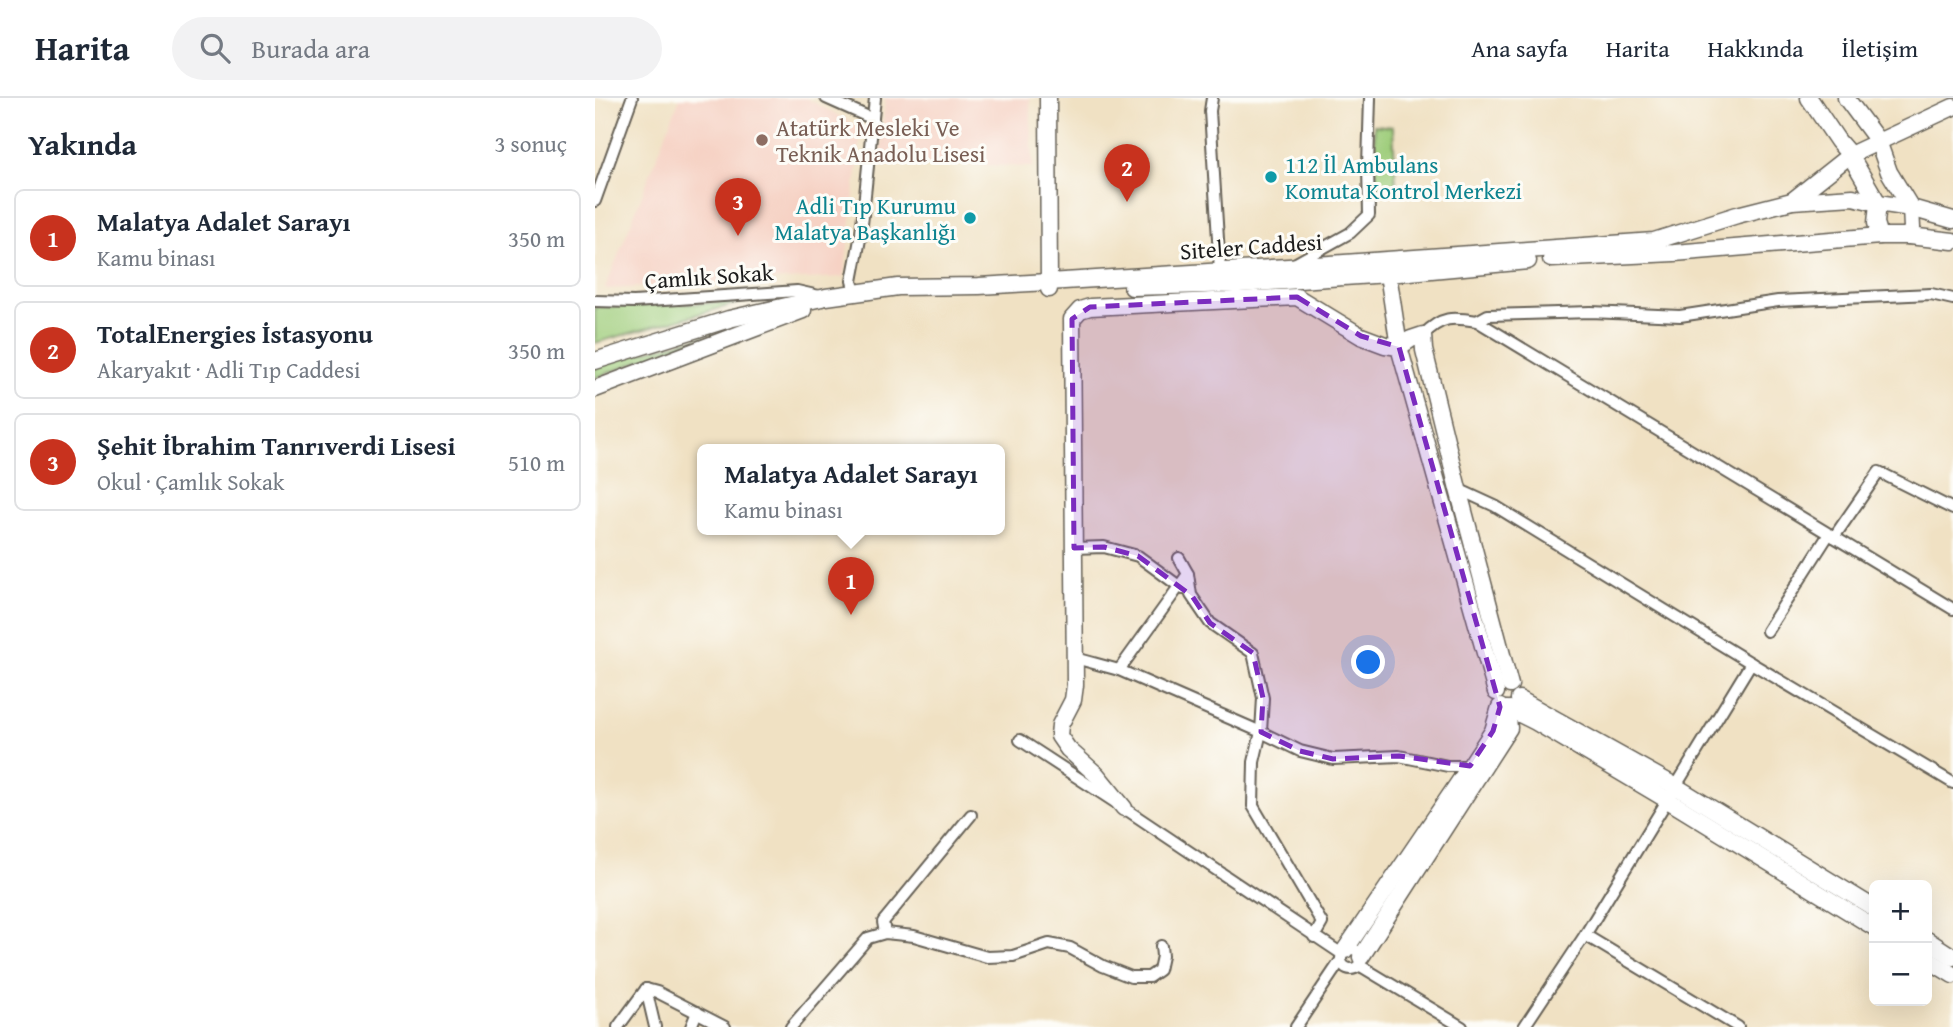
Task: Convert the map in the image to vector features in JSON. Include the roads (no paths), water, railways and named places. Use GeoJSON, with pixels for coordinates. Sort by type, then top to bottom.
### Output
{"type":"FeatureCollection","features":[{"type":"Feature","properties":{"kind":"street"},"geometry":{"type":"LineString","coordinates":[[595,201],[632,98]]}},
{"type":"Feature","properties":{"kind":"street"},"geometry":{"type":"LineString","coordinates":[[827,98],[873,119]]}},
{"type":"Feature","properties":{"kind":"street"},"geometry":{"type":"LineString","coordinates":[[855,292],[852,281],[861,234],[875,98]]}},
{"type":"Feature","properties":{"kind":"street"},"geometry":{"type":"LineString","coordinates":[[1048,98],[1052,285]]}},
{"type":"Feature","properties":{"kind":"street"},"geometry":{"type":"LineString","coordinates":[[1052,285],[1057,248],[1055,98]]}},
{"type":"Feature","properties":{"kind":"street"},"geometry":{"type":"LineString","coordinates":[[1212,98],[1210,111],[1220,271]]}},
{"type":"Feature","properties":{"kind":"street"},"geometry":{"type":"LineString","coordinates":[[1288,267],[1350,233],[1369,215],[1370,98]]}},
{"type":"Feature","properties":{"kind":"street"},"geometry":{"type":"LineString","coordinates":[[1809,98],[1850,155],[1878,203],[1877,223],[1880,236]]}},
{"type":"Feature","properties":{"kind":"street"},"geometry":{"type":"LineString","coordinates":[[1846,98],[1878,141],[1889,172],[1911,208],[1912,228],[1909,236]]}},
{"type":"Feature","properties":{"kind":"street"},"geometry":{"type":"LineString","coordinates":[[1791,201],[1850,155],[1953,107]]}},
{"type":"Feature","properties":{"kind":"street","name":"Siteler Caddesi"},"geometry":{"type":"LineString","coordinates":[[595,389],[808,309],[874,296],[1654,241],[1791,201],[1853,197],[1911,208],[1953,220]]}},
{"type":"Feature","properties":{"kind":"street","name":"Siteler Caddesi"},"geometry":{"type":"LineString","coordinates":[[595,361],[729,319],[826,297],[898,287],[1239,284],[1880,236],[1953,241]]}},
{"type":"Feature","properties":{"kind":"street"},"geometry":{"type":"LineString","coordinates":[[1388,274],[1399,347],[1507,700],[1536,722],[1671,793],[1869,905]]}},
{"type":"Feature","properties":{"kind":"street","name":"Çamlık Sokak"},"geometry":{"type":"LineString","coordinates":[[595,301],[634,302],[797,291],[826,297]]}},
{"type":"Feature","properties":{"kind":"street"},"geometry":{"type":"LineString","coordinates":[[1478,321],[1488,315],[1591,312],[1680,316],[1778,301],[1931,294],[1953,299]]}},
{"type":"Feature","properties":{"kind":"street"},"geometry":{"type":"LineString","coordinates":[[1124,808],[1059,736],[1060,725],[1073,700],[1075,657],[1072,319],[1080,310],[1090,307],[1297,297],[1360,336],[1399,347],[1423,335],[1435,323],[1455,318],[1478,321],[1953,610]]}},
{"type":"Feature","properties":{"kind":"street"},"geometry":{"type":"LineString","coordinates":[[1020,740],[1342,955],[1346,968],[1353,969],[1509,727],[1507,700],[1424,349],[1423,335]]}},
{"type":"Feature","properties":{"kind":"street"},"geometry":{"type":"LineString","coordinates":[[1767,631],[1831,536],[1879,472],[1953,509]]}},
{"type":"Feature","properties":{"kind":"street"},"geometry":{"type":"LineString","coordinates":[[1458,489],[1495,506],[1953,783]]}},
{"type":"Feature","properties":{"kind":"street"},"geometry":{"type":"LineString","coordinates":[[1074,548],[1104,547],[1139,556],[1191,595],[1210,623],[1253,653],[1263,698],[1261,732],[1254,762],[1253,806],[1322,923],[1314,937]]}},
{"type":"Feature","properties":{"kind":"street"},"geometry":{"type":"LineString","coordinates":[[1179,558],[1188,575],[1191,595]]}},
{"type":"Feature","properties":{"kind":"street"},"geometry":{"type":"LineString","coordinates":[[1119,670],[1188,575]]}},
{"type":"Feature","properties":{"kind":"street"},"geometry":{"type":"LineString","coordinates":[[1075,657],[1119,670],[1300,751],[1333,759],[1399,756],[1448,765],[1471,766]]}},
{"type":"Feature","properties":{"kind":"street"},"geometry":{"type":"LineString","coordinates":[[1524,1027],[1585,935],[1751,663]]}},
{"type":"Feature","properties":{"kind":"street"},"geometry":{"type":"LineString","coordinates":[[1296,1027],[1471,766],[1493,731],[1507,700]]}},
{"type":"Feature","properties":{"kind":"street"},"geometry":{"type":"LineString","coordinates":[[1671,793],[1869,924]]}},
{"type":"Feature","properties":{"kind":"street"},"geometry":{"type":"LineString","coordinates":[[885,933],[883,922],[971,815]]}},
{"type":"Feature","properties":{"kind":"street"},"geometry":{"type":"LineString","coordinates":[[791,1027],[868,938],[885,933],[914,936],[987,957],[1013,956],[1049,944],[1070,948],[1131,977],[1149,977],[1159,970],[1161,946]]}},
{"type":"Feature","properties":{"kind":"street"},"geometry":{"type":"LineString","coordinates":[[1585,935],[1738,1027]]}},
{"type":"Feature","properties":{"kind":"street"},"geometry":{"type":"LineString","coordinates":[[1932,943],[1953,957]]}},
{"type":"Feature","properties":{"kind":"street"},"geometry":{"type":"LineString","coordinates":[[1342,955],[1355,949],[1360,961],[1462,1027]]}},
{"type":"Feature","properties":{"kind":"street"},"geometry":{"type":"LineString","coordinates":[[1932,962],[1953,975]]}},
{"type":"Feature","properties":{"kind":"street"},"geometry":{"type":"LineString","coordinates":[[646,989],[725,1027]]}},
{"type":"Feature","properties":{"kind":"street"},"geometry":{"type":"LineString","coordinates":[[618,1027],[646,989]]}},
{"type":"Feature","properties":{"kind":"street"},"geometry":{"type":"LineString","coordinates":[[646,989],[655,1027]]}},
{"type":"Feature","properties":{"kind":"street"},"geometry":{"type":"LineString","coordinates":[[691,1027],[697,1012]]}},
{"type":"Feature","properties":{"kind":"place","name":"Atatürk Mesleki Ve Teknik Anadolu Lisesi"},"geometry":{"type":"Point","coordinates":[762,140]}},
{"type":"Feature","properties":{"kind":"place","name":"112 İl Ambulans Komuta Kontrol Merkezi"},"geometry":{"type":"Point","coordinates":[1271,177]}},
{"type":"Feature","properties":{"kind":"place","name":"TotalEnergies İstasyonu"},"geometry":{"type":"Point","coordinates":[1127,202]}},
{"type":"Feature","properties":{"kind":"place","name":"Adli Tıp Kurumu Malatya Başkanlığı"},"geometry":{"type":"Point","coordinates":[970,218]}},
{"type":"Feature","properties":{"kind":"place","name":"Şehit İbrahim Tanrıverdi Lisesi"},"geometry":{"type":"Point","coordinates":[738,236]}},
{"type":"Feature","properties":{"kind":"place","name":"Malatya Adalet Sarayı"},"geometry":{"type":"Point","coordinates":[851,615]}}]}
